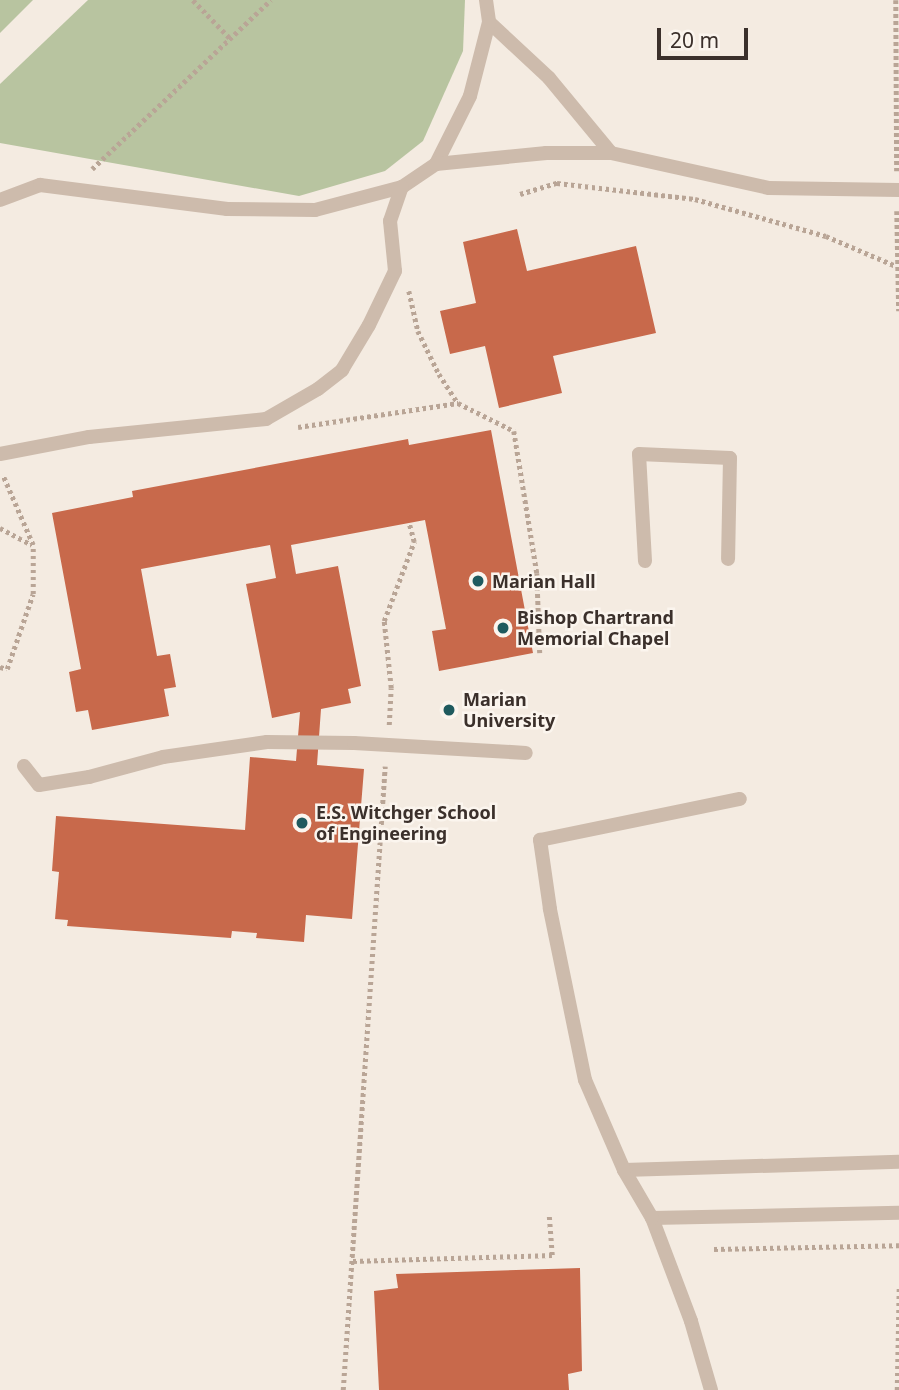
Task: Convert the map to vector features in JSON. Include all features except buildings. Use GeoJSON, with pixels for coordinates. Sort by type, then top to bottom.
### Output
{"type":"FeatureCollection","features":[{"type":"Feature","properties":{"kind":"lane"},"geometry":{"type":"LineString","coordinates":[[436,164],[470,96],[489,22],[486,0]]}},
{"type":"Feature","properties":{"kind":"lane"},"geometry":{"type":"LineString","coordinates":[[489,22],[549,78],[611,153]]}},
{"type":"Feature","properties":{"kind":"lane"},"geometry":{"type":"LineString","coordinates":[[0,200],[40,185],[227,209],[315,210],[402,187],[436,164],[545,153],[611,153],[769,188],[898,190]]}},
{"type":"Feature","properties":{"kind":"lane"},"geometry":{"type":"LineString","coordinates":[[0,454],[89,437],[266,419],[318,389],[342,370],[369,325],[395,271],[390,221],[402,187]]}},
{"type":"Feature","properties":{"kind":"lane"},"geometry":{"type":"LineString","coordinates":[[645,561],[639,454],[730,458],[728,559]]}},
{"type":"Feature","properties":{"kind":"lane"},"geometry":{"type":"LineString","coordinates":[[24,766],[39,785],[89,777],[163,757],[267,742],[354,743],[526,752]]}},
{"type":"Feature","properties":{"kind":"lane"},"geometry":{"type":"LineString","coordinates":[[711,1390],[691,1321],[652,1218],[624,1170],[585,1080],[550,909],[540,840],[740,799]]}},
{"type":"Feature","properties":{"kind":"lane"},"geometry":{"type":"LineString","coordinates":[[624,1170],[899,1162]]}},
{"type":"Feature","properties":{"kind":"lane"},"geometry":{"type":"LineString","coordinates":[[652,1218],[899,1213]]}},
{"type":"Feature","properties":{"kind":"path"},"geometry":{"type":"LineString","coordinates":[[193,0],[230,38]]}},
{"type":"Feature","properties":{"kind":"path"},"geometry":{"type":"LineString","coordinates":[[71,188],[271,0]]}},
{"type":"Feature","properties":{"kind":"path"},"geometry":{"type":"LineString","coordinates":[[896,0],[899,311]]}},
{"type":"Feature","properties":{"kind":"path"},"geometry":{"type":"LineString","coordinates":[[520,194],[557,183],[695,199],[826,236],[897,266]]}},
{"type":"Feature","properties":{"kind":"path"},"geometry":{"type":"LineString","coordinates":[[408,278],[418,331],[458,403],[514,431],[537,573],[540,653]]}},
{"type":"Feature","properties":{"kind":"path"},"geometry":{"type":"LineString","coordinates":[[292,428],[458,403]]}},
{"type":"Feature","properties":{"kind":"path"},"geometry":{"type":"LineString","coordinates":[[0,667],[7,668],[33,594],[33,545],[1,472],[13,470]]}},
{"type":"Feature","properties":{"kind":"path"},"geometry":{"type":"LineString","coordinates":[[389,726],[391,688],[384,621],[414,542],[409,523]]}},
{"type":"Feature","properties":{"kind":"path"},"geometry":{"type":"LineString","coordinates":[[0,528],[33,545]]}},
{"type":"Feature","properties":{"kind":"path"},"geometry":{"type":"LineString","coordinates":[[343,1390],[354,1261],[386,757]]}},
{"type":"Feature","properties":{"kind":"path"},"geometry":{"type":"LineString","coordinates":[[354,1261],[552,1255],[549,1215]]}},
{"type":"Feature","properties":{"kind":"path"},"geometry":{"type":"LineString","coordinates":[[714,1249],[899,1245]]}},
{"type":"Feature","properties":{"kind":"path"},"geometry":{"type":"LineString","coordinates":[[897,1390],[899,1286]]}},
{"type":"Feature","properties":{"kind":"green space"},"geometry":{"type":"Polygon","coordinates":[[[0,0],[33,0],[0,33],[0,0]]]}},
{"type":"Feature","properties":{"kind":"green space"},"geometry":{"type":"Polygon","coordinates":[[[88,0],[465,0],[463,51],[423,141],[385,171],[299,196],[0,143],[0,84],[88,0]]]}},
{"type":"Feature","properties":{"kind":"place","name":"Marian Hall"},"geometry":{"type":"Point","coordinates":[478,581]}},
{"type":"Feature","properties":{"kind":"place","name":"Bishop Chartrand Memorial Chapel"},"geometry":{"type":"Point","coordinates":[503,628]}},
{"type":"Feature","properties":{"kind":"place","name":"Marian University"},"geometry":{"type":"Point","coordinates":[449,710]}},
{"type":"Feature","properties":{"kind":"place","name":"E.S. Witchger School of Engineering"},"geometry":{"type":"Point","coordinates":[302,823]}}]}
